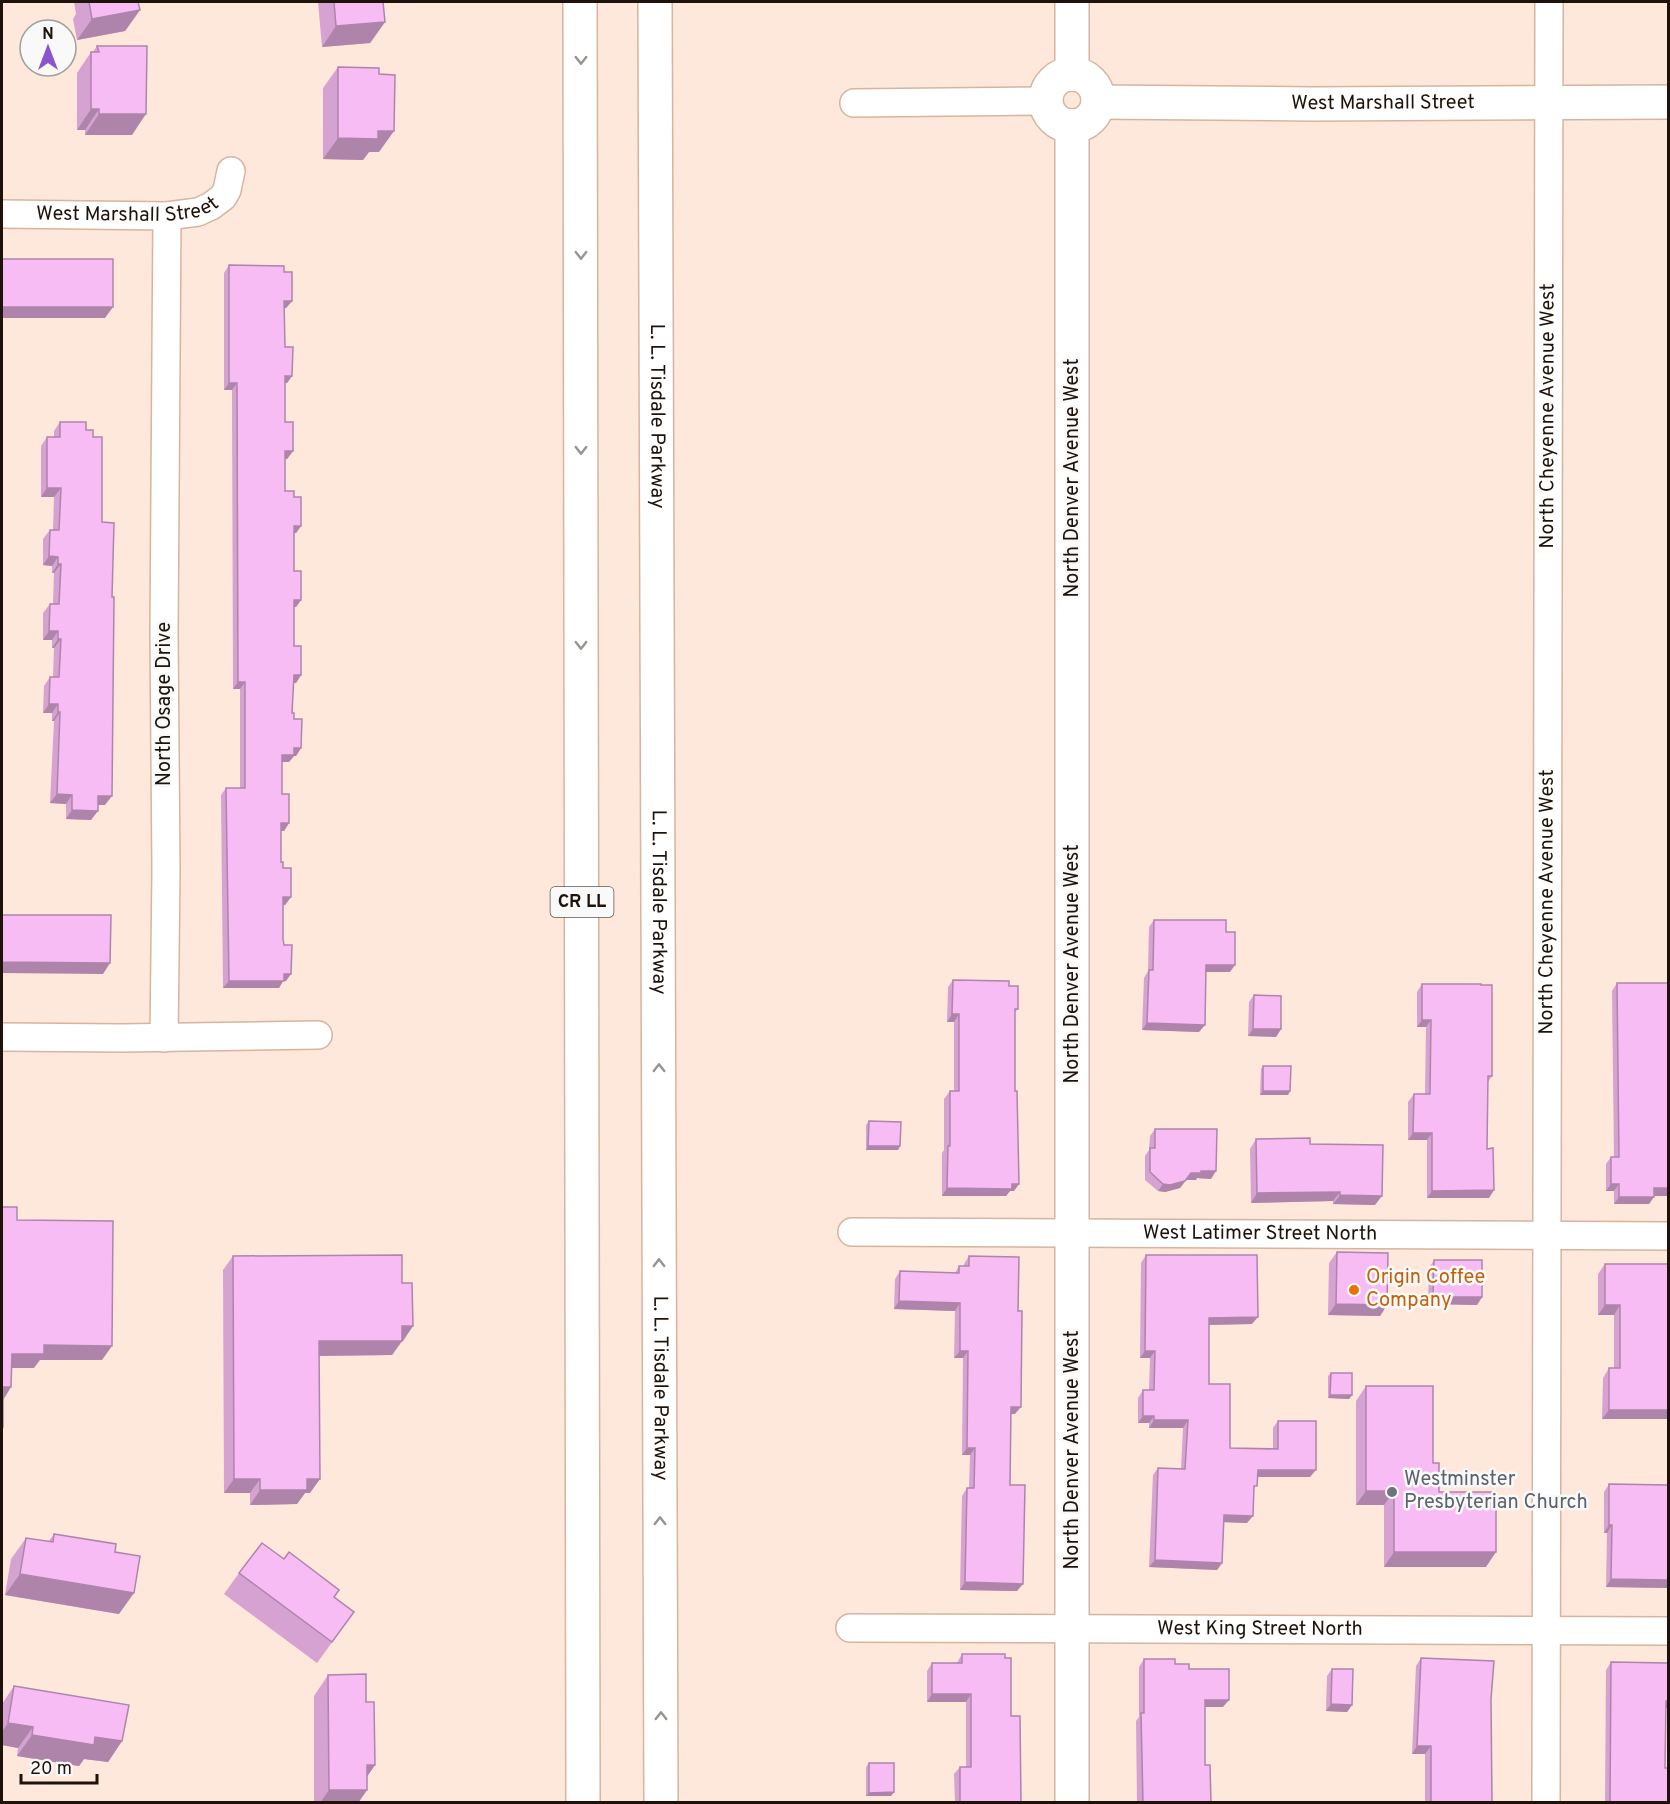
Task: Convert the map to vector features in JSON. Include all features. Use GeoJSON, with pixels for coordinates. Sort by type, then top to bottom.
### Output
{"type":"FeatureCollection","features":[{"type":"Feature","properties":{"kind":"main road","name":"CR LL"},"geometry":{"type":"LineString","coordinates":[[580,2],[583,1803]]}},
{"type":"Feature","properties":{"kind":"main road","name":"L. L. Tisdale Parkway"},"geometry":{"type":"LineString","coordinates":[[655,2],[661,1803]]}},
{"type":"Feature","properties":{"kind":"main road"},"geometry":{"type":"LineString","coordinates":[[1072,2],[1072,74]]}},
{"type":"Feature","properties":{"kind":"main road"},"geometry":{"type":"LineString","coordinates":[[1072,74],[1088,79],[1098,94],[1098,102],[1096,112],[1090,119],[1083,124],[1072,126],[1059,123],[1052,118],[1047,111],[1045,101],[1049,87],[1054,80],[1062,75],[1072,74]]}},
{"type":"Feature","properties":{"kind":"main road","name":"West Marshall Street"},"geometry":{"type":"LineString","coordinates":[[1098,102],[1313,104],[1668,102]]}},
{"type":"Feature","properties":{"kind":"main road","name":"North Denver Avenue West"},"geometry":{"type":"LineString","coordinates":[[1072,126],[1072,1803]]}},
{"type":"Feature","properties":{"kind":"street","name":"North Cheyenne Avenue West"},"geometry":{"type":"LineString","coordinates":[[1546,1803],[1549,2]]}},
{"type":"Feature","properties":{"kind":"street"},"geometry":{"type":"LineString","coordinates":[[854,103],[1045,101]]}},
{"type":"Feature","properties":{"kind":"street","name":"West Marshall Street"},"geometry":{"type":"LineString","coordinates":[[2,214],[167,216],[198,212],[223,197],[231,171]]}},
{"type":"Feature","properties":{"kind":"street","name":"North Osage Drive"},"geometry":{"type":"LineString","coordinates":[[164,1038],[167,216]]}},
{"type":"Feature","properties":{"kind":"street"},"geometry":{"type":"LineString","coordinates":[[2,1037],[164,1038],[318,1035]]}},
{"type":"Feature","properties":{"kind":"street","name":"West Latimer Street North"},"geometry":{"type":"LineString","coordinates":[[852,1232],[1668,1236]]}},
{"type":"Feature","properties":{"kind":"street","name":"West King Street North"},"geometry":{"type":"LineString","coordinates":[[850,1628],[1668,1631]]}},
{"type":"Feature","properties":{"kind":"building"},"geometry":{"type":"Polygon","coordinates":[[[89,2],[138,2],[140,10],[92,19],[89,2]]]}},
{"type":"Feature","properties":{"kind":"building"},"geometry":{"type":"Polygon","coordinates":[[[334,2],[383,2],[385,22],[336,26],[334,2]]]}},
{"type":"Feature","properties":{"kind":"building"},"geometry":{"type":"Polygon","coordinates":[[[97,46],[147,46],[146,114],[99,114],[99,109],[91,109],[91,52],[99,52],[97,46]]]}},
{"type":"Feature","properties":{"kind":"building"},"geometry":{"type":"Polygon","coordinates":[[[338,67],[379,68],[379,74],[395,75],[394,131],[378,131],[378,139],[338,138],[338,67]]]}},
{"type":"Feature","properties":{"kind":"building"},"geometry":{"type":"Polygon","coordinates":[[[2,259],[113,259],[113,307],[2,307],[2,259]]]}},
{"type":"Feature","properties":{"kind":"building"},"geometry":{"type":"Polygon","coordinates":[[[229,265],[284,266],[284,272],[292,272],[292,301],[284,301],[285,347],[293,347],[292,376],[285,376],[285,422],[293,422],[293,451],[285,451],[285,491],[294,491],[294,497],[301,497],[301,526],[294,526],[294,571],[301,571],[301,600],[294,600],[294,646],[301,646],[301,675],[294,675],[292,713],[294,713],[294,719],[302,719],[301,748],[294,748],[294,755],[282,755],[282,794],[289,794],[289,823],[281,823],[281,862],[283,862],[283,868],[291,868],[291,897],[283,897],[283,939],[284,945],[292,945],[291,974],[284,974],[284,981],[229,981],[226,788],[245,788],[245,682],[238,682],[237,383],[229,383],[229,265]]]}},
{"type":"Feature","properties":{"kind":"building"},"geometry":{"type":"Polygon","coordinates":[[[60,422],[86,422],[86,430],[93,430],[93,437],[102,437],[102,522],[114,523],[112,796],[98,796],[98,811],[72,810],[72,795],[57,794],[60,712],[58,712],[58,704],[49,704],[50,677],[59,677],[61,639],[58,639],[58,631],[49,631],[50,604],[59,604],[61,564],[58,564],[58,557],[49,556],[50,530],[59,530],[61,488],[47,488],[47,437],[60,437],[60,422]]]}},
{"type":"Feature","properties":{"kind":"building"},"geometry":{"type":"Polygon","coordinates":[[[2,915],[111,915],[110,963],[2,962],[2,915]]]}},
{"type":"Feature","properties":{"kind":"building"},"geometry":{"type":"Polygon","coordinates":[[[1154,920],[1226,920],[1226,932],[1235,932],[1235,965],[1206,965],[1205,1025],[1147,1023],[1149,970],[1153,970],[1154,920]]]}},
{"type":"Feature","properties":{"kind":"building"},"geometry":{"type":"Polygon","coordinates":[[[953,980],[1009,981],[1009,986],[1018,986],[1018,1009],[1015,1009],[1015,1091],[1017,1091],[1019,1184],[1012,1184],[1012,1189],[947,1188],[950,1091],[959,1091],[959,1014],[952,1014],[953,980]]]}},
{"type":"Feature","properties":{"kind":"building"},"geometry":{"type":"Polygon","coordinates":[[[1617,983],[1668,983],[1668,1188],[1654,1188],[1654,1197],[1619,1197],[1619,1184],[1611,1184],[1611,1157],[1619,1157],[1617,983]]]}},
{"type":"Feature","properties":{"kind":"building"},"geometry":{"type":"Polygon","coordinates":[[[1422,984],[1492,985],[1492,1076],[1488,1076],[1487,1149],[1493,1148],[1494,1190],[1432,1191],[1432,1133],[1413,1133],[1414,1094],[1430,1094],[1431,1020],[1422,1020],[1422,984]]]}},
{"type":"Feature","properties":{"kind":"building"},"geometry":{"type":"Polygon","coordinates":[[[1254,995],[1281,996],[1281,1029],[1253,1029],[1254,995]]]}},
{"type":"Feature","properties":{"kind":"building"},"geometry":{"type":"Polygon","coordinates":[[[1263,1066],[1291,1066],[1290,1091],[1263,1091],[1263,1066]]]}},
{"type":"Feature","properties":{"kind":"building"},"geometry":{"type":"Polygon","coordinates":[[[869,1121],[901,1122],[900,1146],[868,1146],[869,1121]]]}},
{"type":"Feature","properties":{"kind":"building"},"geometry":{"type":"Polygon","coordinates":[[[1155,1129],[1217,1129],[1216,1171],[1191,1173],[1185,1181],[1170,1185],[1163,1184],[1150,1172],[1150,1148],[1155,1148],[1155,1129]]]}},
{"type":"Feature","properties":{"kind":"building"},"geometry":{"type":"Polygon","coordinates":[[[1310,1138],[1310,1144],[1383,1145],[1382,1196],[1340,1195],[1340,1192],[1257,1193],[1256,1139],[1310,1138]]]}},
{"type":"Feature","properties":{"kind":"building"},"geometry":{"type":"Polygon","coordinates":[[[2,1207],[17,1207],[17,1220],[113,1221],[112,1346],[44,1345],[44,1354],[12,1354],[11,1387],[3,1387],[3,1427],[2,1427],[2,1207]]]}},
{"type":"Feature","properties":{"kind":"building","name":"Origin Coffee Company"},"geometry":{"type":"Polygon","coordinates":[[[1337,1252],[1388,1253],[1387,1305],[1336,1304],[1337,1252]]]}},
{"type":"Feature","properties":{"kind":"building"},"geometry":{"type":"Polygon","coordinates":[[[402,1255],[402,1283],[412,1283],[413,1326],[402,1326],[402,1341],[319,1341],[320,1479],[307,1479],[307,1490],[260,1490],[260,1479],[234,1479],[233,1256],[402,1255]]]}},
{"type":"Feature","properties":{"kind":"building"},"geometry":{"type":"Polygon","coordinates":[[[1146,1255],[1257,1255],[1258,1317],[1209,1318],[1209,1384],[1230,1384],[1230,1448],[1278,1449],[1278,1421],[1316,1421],[1316,1470],[1258,1470],[1257,1486],[1254,1486],[1253,1516],[1224,1515],[1222,1563],[1155,1560],[1158,1468],[1185,1469],[1188,1420],[1154,1420],[1154,1416],[1143,1416],[1143,1390],[1154,1390],[1155,1351],[1145,1351],[1146,1255]]]}},
{"type":"Feature","properties":{"kind":"building"},"geometry":{"type":"Polygon","coordinates":[[[969,1256],[1019,1257],[1018,1311],[1022,1311],[1021,1407],[1011,1407],[1010,1485],[1025,1485],[1023,1584],[965,1582],[967,1488],[974,1488],[975,1448],[967,1448],[968,1351],[960,1351],[960,1303],[899,1301],[900,1271],[959,1273],[959,1266],[969,1266],[969,1256]]]}},
{"type":"Feature","properties":{"kind":"building"},"geometry":{"type":"Polygon","coordinates":[[[1434,1260],[1482,1260],[1482,1297],[1433,1297],[1434,1260]]]}},
{"type":"Feature","properties":{"kind":"building"},"geometry":{"type":"Polygon","coordinates":[[[1605,1264],[1668,1264],[1668,1410],[1609,1410],[1609,1368],[1620,1368],[1620,1305],[1605,1305],[1605,1264]]]}},
{"type":"Feature","properties":{"kind":"building"},"geometry":{"type":"Polygon","coordinates":[[[1331,1373],[1352,1373],[1352,1395],[1330,1395],[1331,1373]]]}},
{"type":"Feature","properties":{"kind":"building","name":"Westminster Presbyterian Church"},"geometry":{"type":"Polygon","coordinates":[[[1366,1386],[1433,1386],[1433,1463],[1439,1463],[1439,1492],[1496,1492],[1496,1552],[1394,1552],[1394,1491],[1366,1491],[1366,1386]]]}},
{"type":"Feature","properties":{"kind":"building"},"geometry":{"type":"Polygon","coordinates":[[[1609,1484],[1668,1485],[1668,1580],[1611,1579],[1612,1525],[1609,1525],[1609,1484]]]}},
{"type":"Feature","properties":{"kind":"building"},"geometry":{"type":"Polygon","coordinates":[[[54,1534],[116,1544],[115,1552],[140,1556],[134,1593],[20,1574],[26,1538],[53,1542],[54,1534]]]}},
{"type":"Feature","properties":{"kind":"building"},"geometry":{"type":"Polygon","coordinates":[[[262,1543],[284,1559],[289,1552],[339,1590],[334,1597],[354,1612],[332,1642],[239,1573],[262,1543]]]}},
{"type":"Feature","properties":{"kind":"building"},"geometry":{"type":"Polygon","coordinates":[[[962,1654],[1005,1654],[1005,1658],[1011,1658],[1011,1716],[1020,1716],[1021,1803],[960,1803],[960,1767],[971,1767],[971,1694],[932,1694],[932,1663],[962,1663],[962,1654]]]}},
{"type":"Feature","properties":{"kind":"building"},"geometry":{"type":"Polygon","coordinates":[[[1421,1658],[1494,1661],[1491,1699],[1492,1803],[1431,1803],[1431,1746],[1417,1746],[1421,1658]]]}},
{"type":"Feature","properties":{"kind":"building"},"geometry":{"type":"Polygon","coordinates":[[[1144,1659],[1175,1659],[1175,1664],[1189,1664],[1189,1669],[1229,1669],[1229,1700],[1205,1700],[1205,1765],[1210,1765],[1211,1803],[1143,1803],[1141,1713],[1144,1713],[1144,1659]]]}},
{"type":"Feature","properties":{"kind":"building"},"geometry":{"type":"Polygon","coordinates":[[[1611,1662],[1668,1663],[1665,1768],[1668,1768],[1668,1803],[1610,1803],[1611,1662]]]}},
{"type":"Feature","properties":{"kind":"building"},"geometry":{"type":"Polygon","coordinates":[[[1332,1669],[1353,1669],[1352,1705],[1331,1704],[1332,1669]]]}},
{"type":"Feature","properties":{"kind":"building"},"geometry":{"type":"Polygon","coordinates":[[[366,1674],[366,1702],[374,1702],[375,1765],[367,1765],[367,1790],[329,1790],[328,1675],[366,1674]]]}},
{"type":"Feature","properties":{"kind":"building"},"geometry":{"type":"Polygon","coordinates":[[[14,1686],[129,1705],[122,1741],[95,1737],[94,1745],[32,1735],[33,1727],[8,1723],[14,1686]]]}},
{"type":"Feature","properties":{"kind":"building"},"geometry":{"type":"Polygon","coordinates":[[[869,1763],[894,1763],[894,1792],[869,1793],[869,1763]]]}},
{"type":"Feature","properties":{"kind":"place","name":"Origin Coffee Company"},"geometry":{"type":"Point","coordinates":[1354,1290]}},
{"type":"Feature","properties":{"kind":"place","name":"Westminster Presbyterian Church"},"geometry":{"type":"Point","coordinates":[1392,1492]}}]}
